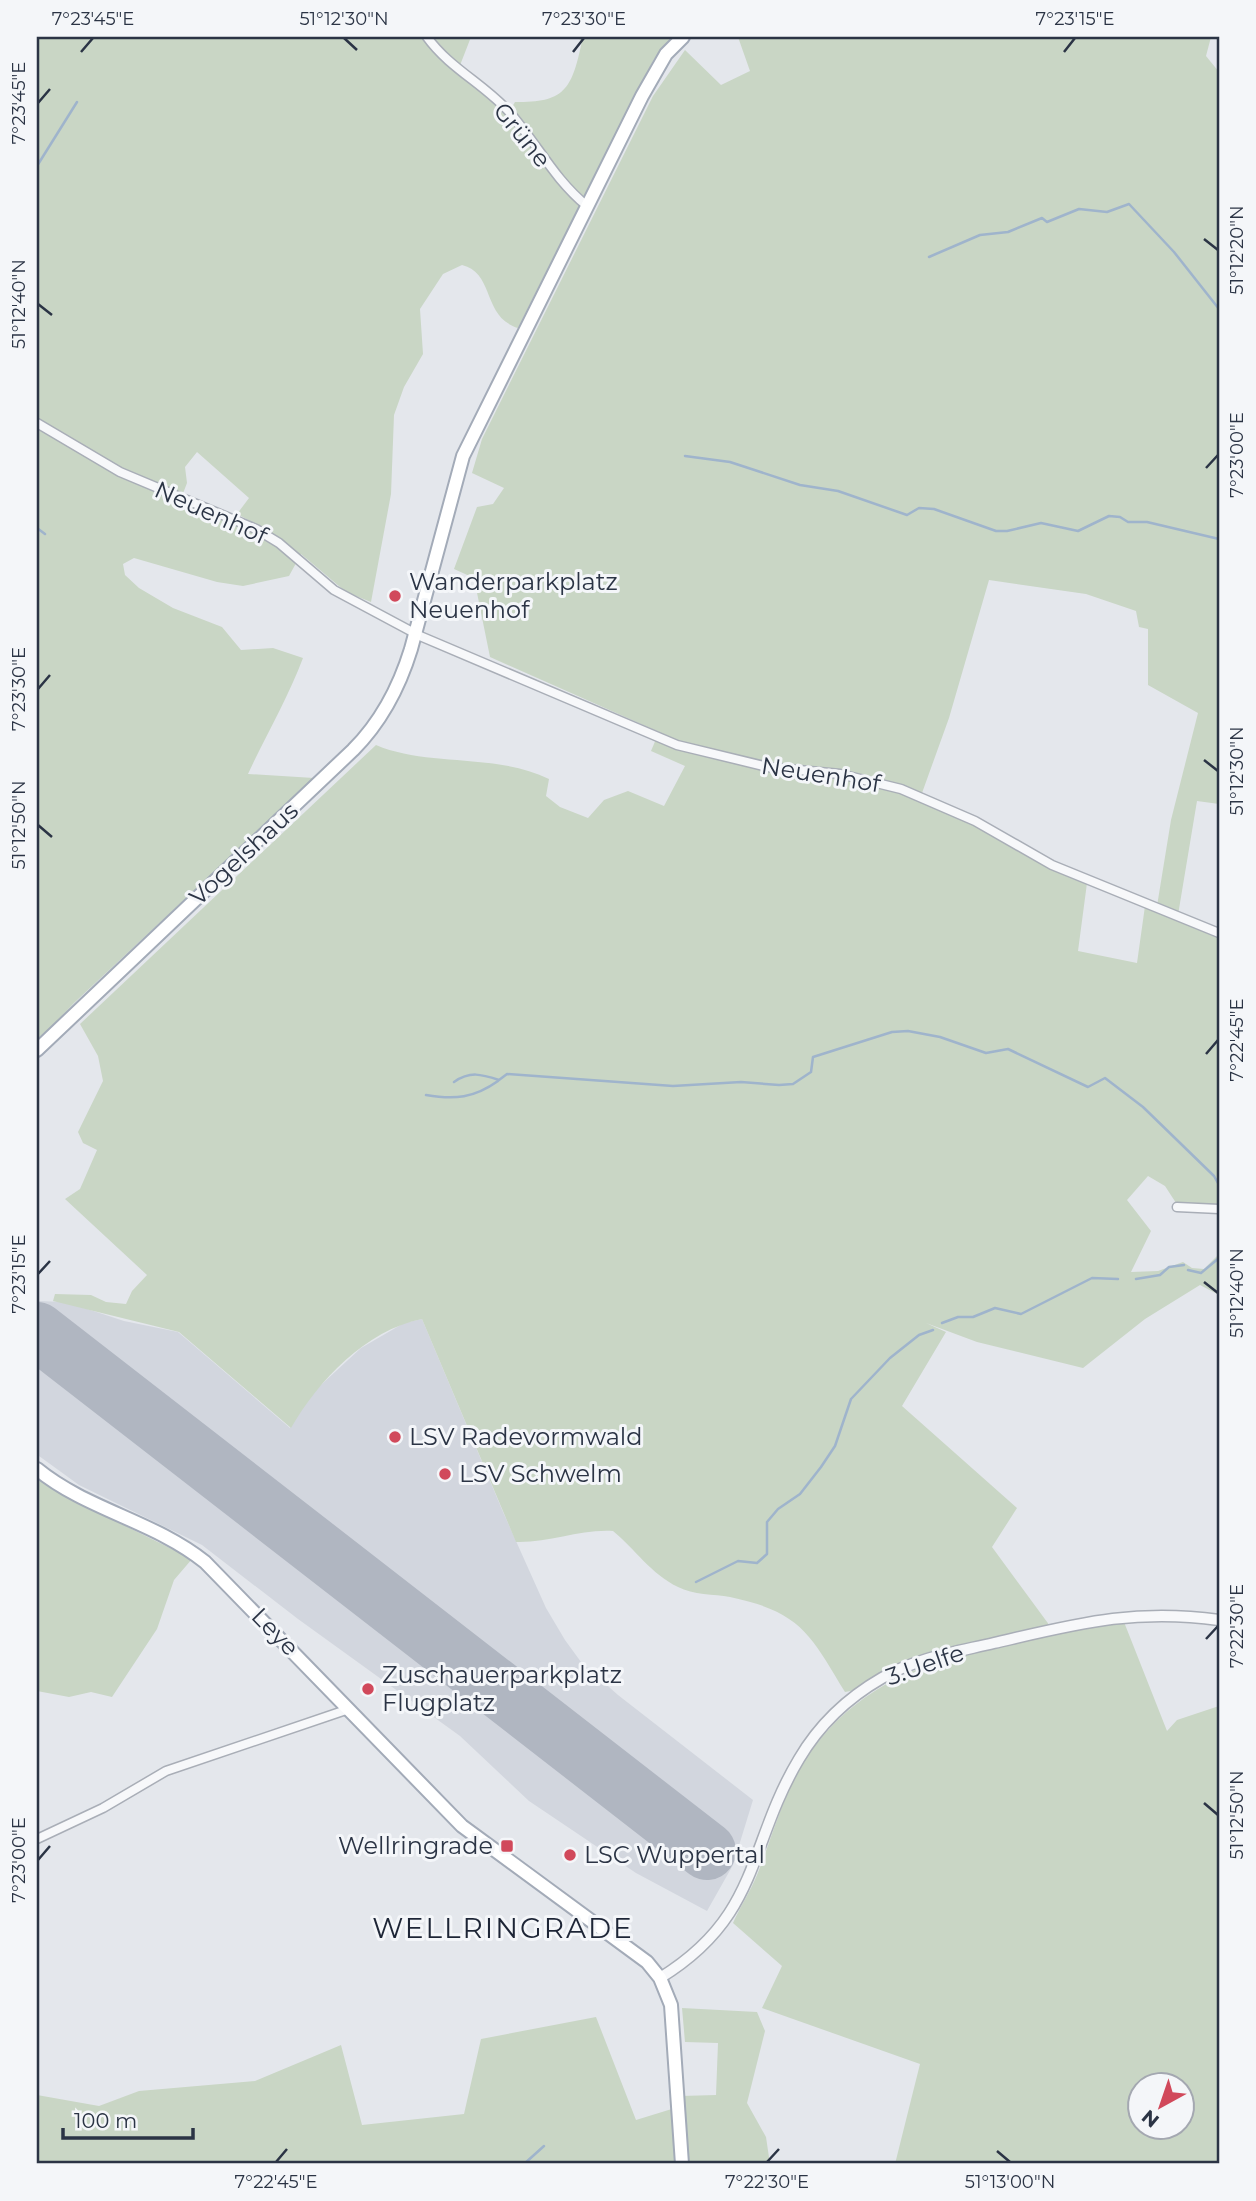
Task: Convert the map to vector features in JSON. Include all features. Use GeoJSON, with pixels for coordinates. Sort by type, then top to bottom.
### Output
{"type":"FeatureCollection","features":[{"type":"Feature","properties":{"kind":"main road"},"geometry":{"type":"LineString","coordinates":[[415,634],[463,456],[642,96],[666,54],[683,37]]}},
{"type":"Feature","properties":{"kind":"main road","name":"Vogelshaus"},"geometry":{"type":"LineString","coordinates":[[37,1049],[365,739],[396,691],[415,634]]}},
{"type":"Feature","properties":{"kind":"main road","name":"Leye"},"geometry":{"type":"LineString","coordinates":[[37,1469],[83,1499],[193,1552],[251,1607],[436,1800],[479,1840],[638,1954],[660,1978]]}},
{"type":"Feature","properties":{"kind":"main road"},"geometry":{"type":"LineString","coordinates":[[660,1978],[671,2005],[682,2164]]}},
{"type":"Feature","properties":{"kind":"street","name":"Grüne"},"geometry":{"type":"LineString","coordinates":[[427,37],[446,60],[509,111],[552,173],[587,206]]}},
{"type":"Feature","properties":{"kind":"street","name":"Neuenhof"},"geometry":{"type":"LineString","coordinates":[[37,424],[120,472],[256,529],[279,543],[334,590],[415,634],[677,746],[768,767],[840,774],[901,789],[975,821],[1058,868],[1219,933]]}},
{"type":"Feature","properties":{"kind":"street"},"geometry":{"type":"LineString","coordinates":[[1177,1208],[1219,1209]]}},
{"type":"Feature","properties":{"kind":"street","name":"3.Uelfe"},"geometry":{"type":"LineString","coordinates":[[660,1978],[705,1943],[736,1905],[751,1876],[782,1791],[813,1739],[844,1705],[882,1678],[936,1656],[1122,1616],[1178,1614],[1219,1620]]}},
{"type":"Feature","properties":{"kind":"street"},"geometry":{"type":"LineString","coordinates":[[37,1839],[103,1808],[166,1771],[349,1709]]}},
{"type":"Feature","properties":{"kind":"shaded area"},"geometry":{"type":"Polygon","coordinates":[[[37,1301],[66,1302],[124,1321],[178,1332],[290,1428],[310,1395],[361,1348],[404,1323],[422,1319],[503,1512],[546,1608],[565,1640],[581,1662],[618,1695],[753,1800],[733,1865],[707,1911],[636,1873],[529,1801],[460,1736],[298,1619],[202,1545],[79,1485],[39,1456],[37,1301]]]}},
{"type":"Feature","properties":{"kind":"green space"},"geometry":{"type":"Polygon","coordinates":[[[37,37],[471,37],[457,73],[508,114],[515,102],[546,100],[564,90],[570,81],[582,41],[576,37],[672,37],[654,59],[518,328],[499,315],[480,277],[462,265],[443,274],[420,309],[423,354],[404,387],[394,415],[391,494],[371,602],[346,592],[301,554],[289,576],[243,586],[217,582],[134,558],[123,564],[125,575],[139,588],[173,608],[222,627],[241,650],[273,648],[303,658],[248,774],[314,778],[74,1003],[37,1042],[37,37]],[[197,452],[185,467],[187,483],[182,496],[137,483],[261,536],[265,529],[237,514],[249,498],[197,452]]]}},
{"type":"Feature","properties":{"kind":"green space"},"geometry":{"type":"Polygon","coordinates":[[[738,37],[1211,37],[1206,56],[1219,72],[1219,804],[1197,801],[1178,915],[1157,906],[1171,820],[1198,713],[1148,685],[1148,629],[1139,627],[1136,611],[1086,594],[989,580],[949,718],[922,793],[886,781],[843,772],[841,779],[907,795],[974,824],[1087,883],[1078,951],[1137,963],[1145,906],[1219,935],[1219,1207],[1178,1206],[1165,1186],[1148,1176],[1127,1200],[1151,1231],[1131,1272],[1158,1271],[1183,1262],[1192,1268],[1204,1269],[1219,1254],[1219,1295],[1200,1285],[1145,1319],[1083,1368],[977,1342],[926,1323],[946,1332],[902,1406],[1017,1508],[992,1547],[1050,1626],[933,1653],[856,1690],[845,1692],[812,1640],[788,1618],[754,1603],[690,1592],[678,1587],[651,1568],[613,1531],[516,1542],[422,1319],[382,1334],[346,1360],[315,1393],[291,1428],[179,1332],[53,1301],[55,1294],[91,1295],[106,1302],[126,1304],[132,1291],[147,1275],[65,1199],[80,1189],[97,1150],[83,1143],[78,1132],[103,1081],[98,1056],[80,1024],[376,745],[417,756],[529,771],[549,779],[546,796],[560,807],[588,818],[604,800],[628,791],[664,806],[685,766],[651,751],[659,732],[490,657],[474,578],[454,569],[477,507],[493,504],[504,488],[472,473],[482,439],[653,96],[685,50],[721,85],[750,71],[738,37]]]}},
{"type":"Feature","properties":{"kind":"green space"},"geometry":{"type":"Polygon","coordinates":[[[37,1475],[55,1491],[192,1559],[174,1580],[157,1629],[112,1697],[91,1692],[69,1697],[37,1691],[37,1475]]]}},
{"type":"Feature","properties":{"kind":"green space"},"geometry":{"type":"Polygon","coordinates":[[[1124,1622],[1167,1731],[1177,1720],[1219,1706],[1219,2164],[895,2164],[920,2064],[762,2008],[782,1966],[733,1923],[757,1875],[783,1803],[804,1762],[833,1725],[867,1696],[905,1675],[946,1659],[1034,1638],[1124,1622]]]}},
{"type":"Feature","properties":{"kind":"green space"},"geometry":{"type":"Polygon","coordinates":[[[682,2008],[757,2012],[765,2031],[747,2103],[766,2137],[770,2164],[685,2164],[681,2096],[716,2095],[718,2043],[685,2042],[682,2008]]]}},
{"type":"Feature","properties":{"kind":"green space"},"geometry":{"type":"Polygon","coordinates":[[[596,2017],[636,2120],[675,2108],[678,2164],[37,2164],[37,2095],[99,2106],[139,2091],[255,2081],[341,2045],[362,2125],[464,2114],[481,2039],[596,2017]]]}},
{"type":"Feature","properties":{"kind":"waterway"},"geometry":{"type":"LineString","coordinates":[[37,166],[77,102]]}},
{"type":"Feature","properties":{"kind":"waterway"},"geometry":{"type":"LineString","coordinates":[[929,257],[980,235],[1008,232],[1042,218],[1047,222],[1079,209],[1107,212],[1129,204],[1174,252],[1219,309]]}},
{"type":"Feature","properties":{"kind":"waterway"},"geometry":{"type":"LineString","coordinates":[[685,456],[730,462],[800,485],[838,491],[907,515],[919,508],[934,509],[996,531],[1041,523],[1078,531],[1109,516],[1219,539]]}},
{"type":"Feature","properties":{"kind":"waterway"},"geometry":{"type":"LineString","coordinates":[[37,528],[45,534]]}},
{"type":"Feature","properties":{"kind":"waterway"},"geometry":{"type":"LineString","coordinates":[[454,1082],[465,1076],[476,1075],[499,1080],[507,1074],[673,1086],[741,1082],[793,1084],[811,1072],[813,1057],[892,1032],[908,1031],[940,1037],[986,1053],[1008,1049],[1088,1087],[1105,1078],[1143,1107],[1214,1176],[1219,1185]]}},
{"type":"Feature","properties":{"kind":"waterway"},"geometry":{"type":"LineString","coordinates":[[426,1095],[464,1096],[481,1091],[498,1081]]}},
{"type":"Feature","properties":{"kind":"waterway"},"geometry":{"type":"LineString","coordinates":[[1188,1270],[1201,1273],[1219,1258]]}},
{"type":"Feature","properties":{"kind":"waterway"},"geometry":{"type":"LineString","coordinates":[[1136,1279],[1160,1275],[1169,1267],[1184,1265]]}},
{"type":"Feature","properties":{"kind":"waterway"},"geometry":{"type":"LineString","coordinates":[[942,1323],[958,1317],[973,1317],[995,1308],[1021,1314],[1092,1278],[1118,1279]]}},
{"type":"Feature","properties":{"kind":"waterway"},"geometry":{"type":"LineString","coordinates":[[696,1582],[738,1561],[757,1563],[767,1554],[767,1522],[778,1509],[800,1494],[821,1467],[835,1446],[851,1399],[890,1358],[919,1335],[933,1330]]}},
{"type":"Feature","properties":{"kind":"waterway"},"geometry":{"type":"LineString","coordinates":[[524,2164],[544,2146]]}},
{"type":"Feature","properties":{"kind":"runway"},"geometry":{"type":"LineString","coordinates":[[37,1331],[707,1851]]}},
{"type":"Feature","properties":{"kind":"place","name":"Wanderparkplatz Neuenhof"},"geometry":{"type":"Point","coordinates":[395,596]}},
{"type":"Feature","properties":{"kind":"place","name":"LSV Radevormwald"},"geometry":{"type":"Point","coordinates":[395,1437]}},
{"type":"Feature","properties":{"kind":"place","name":"LSV Schwelm"},"geometry":{"type":"Point","coordinates":[445,1474]}},
{"type":"Feature","properties":{"kind":"place","name":"Zuschauerparkplatz Flugplatz"},"geometry":{"type":"Point","coordinates":[368,1689]}},
{"type":"Feature","properties":{"kind":"place","name":"Wellringrade"},"geometry":{"type":"Point","coordinates":[507,1846]}},
{"type":"Feature","properties":{"kind":"place","name":"LSC Wuppertal"},"geometry":{"type":"Point","coordinates":[570,1855]}},
{"type":"Feature","properties":{"kind":"district","name":"WELLRINGRADE"},"geometry":{"type":"Point","coordinates":[503,1928]}}]}
